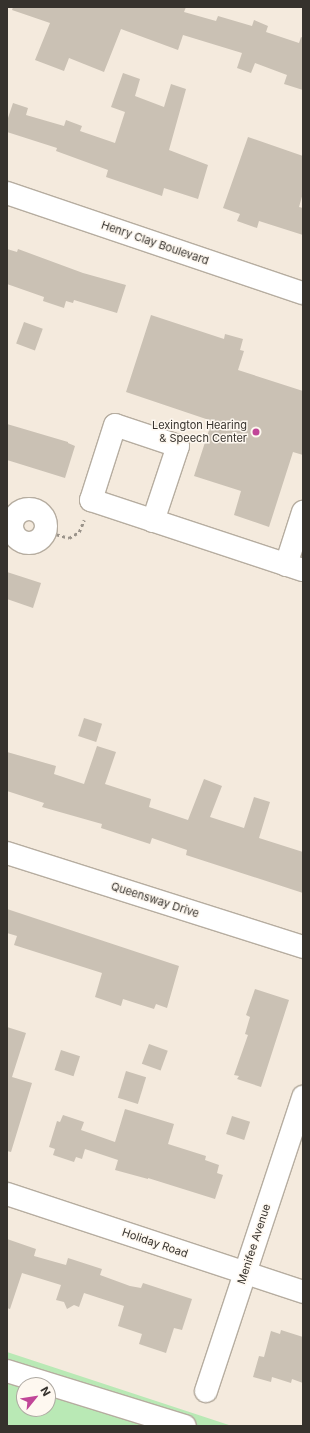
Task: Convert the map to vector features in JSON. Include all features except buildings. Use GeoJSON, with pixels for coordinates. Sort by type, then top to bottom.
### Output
{"type":"FeatureCollection","features":[{"type":"Feature","properties":{"kind":"street","name":"Henry Clay Boulevard"},"geometry":{"type":"LineString","coordinates":[[7,192],[303,293]]}},
{"type":"Feature","properties":{"kind":"street"},"geometry":{"type":"LineString","coordinates":[[154,521],[178,446],[115,425],[90,500],[294,567],[303,512]]}},
{"type":"Feature","properties":{"kind":"street"},"geometry":{"type":"LineString","coordinates":[[10,519],[24,510],[34,510],[43,516],[46,526],[45,531]]}},
{"type":"Feature","properties":{"kind":"street","name":"Queensway Drive"},"geometry":{"type":"LineString","coordinates":[[7,853],[303,948]]}},
{"type":"Feature","properties":{"kind":"street","name":"Menifee Avenue"},"geometry":{"type":"LineString","coordinates":[[206,1392],[303,1097]]}},
{"type":"Feature","properties":{"kind":"street","name":"Holiday Road"},"geometry":{"type":"LineString","coordinates":[[7,1194],[303,1292]]}},
{"type":"Feature","properties":{"kind":"street"},"geometry":{"type":"LineString","coordinates":[[7,1371],[185,1426]]}},
{"type":"Feature","properties":{"kind":"path"},"geometry":{"type":"LineString","coordinates":[[45,531],[68,538],[79,532],[90,500]]}},
{"type":"Feature","properties":{"kind":"green space"},"geometry":{"type":"Polygon","coordinates":[[[7,1352],[232,1426],[7,1426],[7,1352]]]}},
{"type":"Feature","properties":{"kind":"place","name":"Lexington Hearing & Speech Center"},"geometry":{"type":"Point","coordinates":[256,432]}}]}
